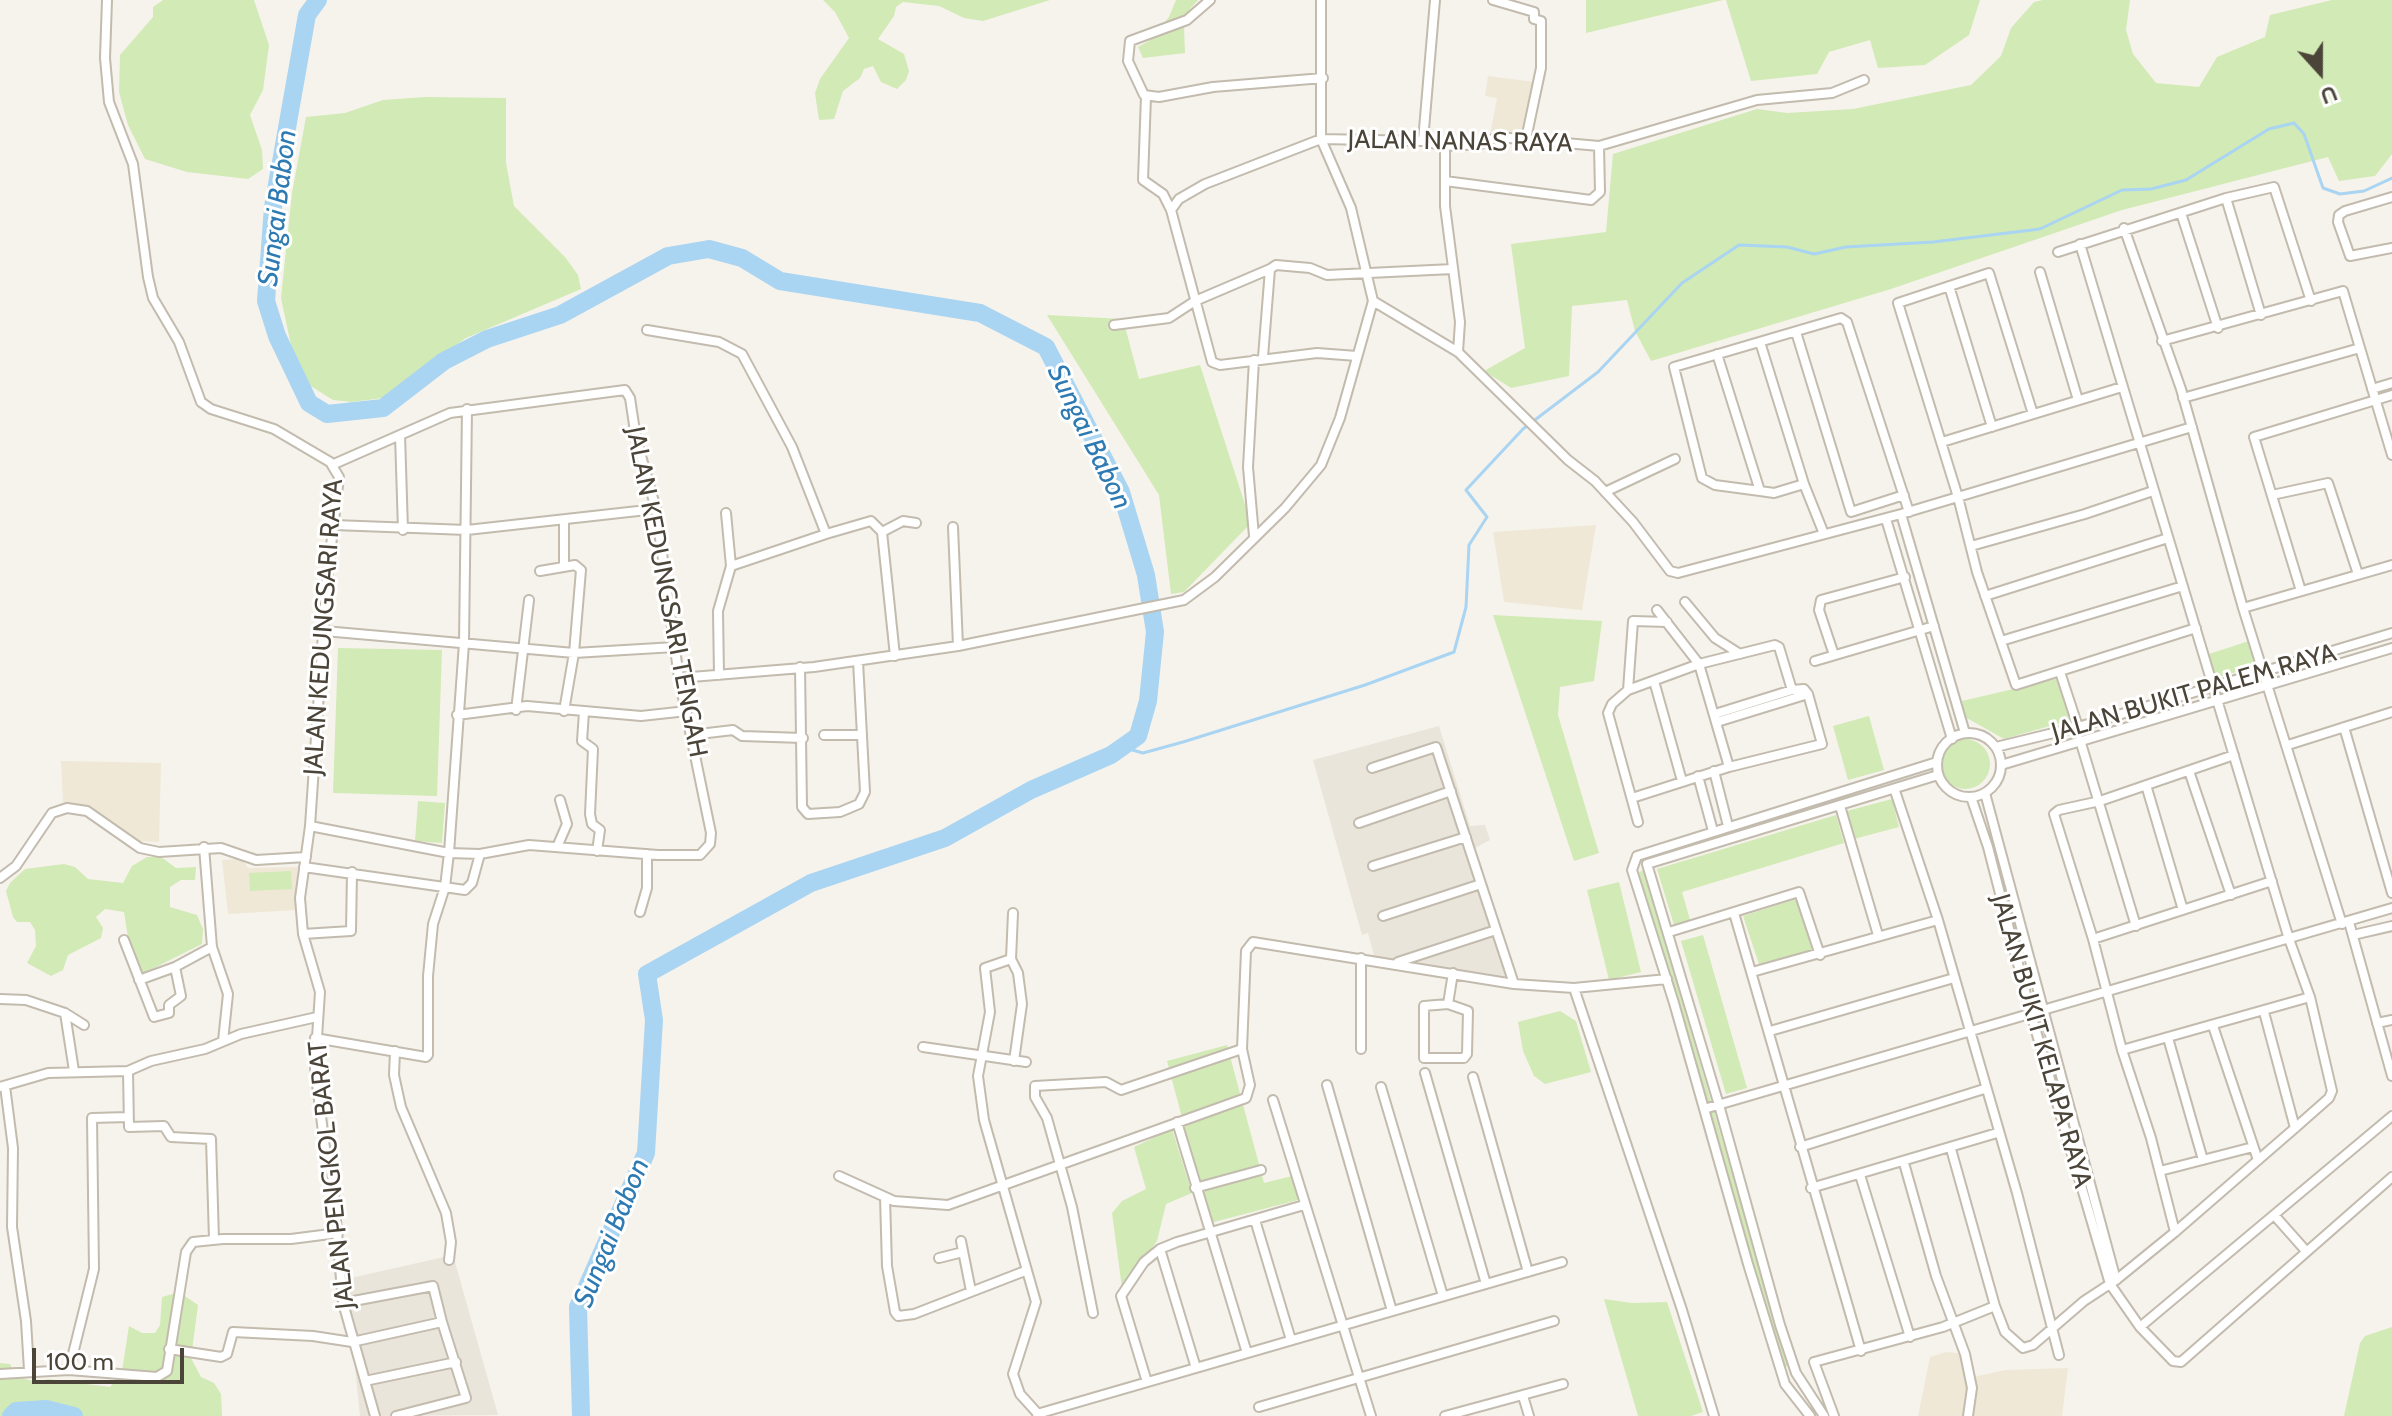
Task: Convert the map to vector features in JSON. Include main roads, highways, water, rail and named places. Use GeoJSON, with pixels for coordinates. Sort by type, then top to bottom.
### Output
{"type":"FeatureCollection","features":[{"type":"Feature","properties":{"kind":"waterway","name":"Sungai Babon"},"geometry":{"type":"LineString","coordinates":[[318,0],[307,15],[273,207],[266,301],[277,336],[309,403],[327,414],[383,408],[444,361],[487,339],[560,315],[668,256],[709,249],[742,258],[780,281],[980,313],[1046,347],[1121,492],[1146,575],[1155,632],[1148,701],[1138,736],[1111,755],[1031,790],[945,838],[811,883],[647,974],[654,1020],[646,1153],[578,1307],[581,1416]]}},
{"type":"Feature","properties":{"kind":"waterway"},"geometry":{"type":"LineString","coordinates":[[1122,747],[1143,753],[1183,742],[1365,685],[1454,652],[1466,607],[1469,545],[1487,517],[1466,490],[1523,429],[1598,372],[1682,283],[1739,245],[1787,247],[1814,254],[1846,247],[1933,242],[2040,229],[2122,190],[2151,189],[2186,180],[2269,129],[2294,123],[2304,134],[2323,188],[2340,194],[2364,191],[2392,178]]}},
{"type":"Feature","properties":{"kind":"waterway","name":"Sungai Babon"},"geometry":{"type":"LineString","coordinates":[[11,1416],[16,1411],[46,1409],[74,1416]]}}]}
